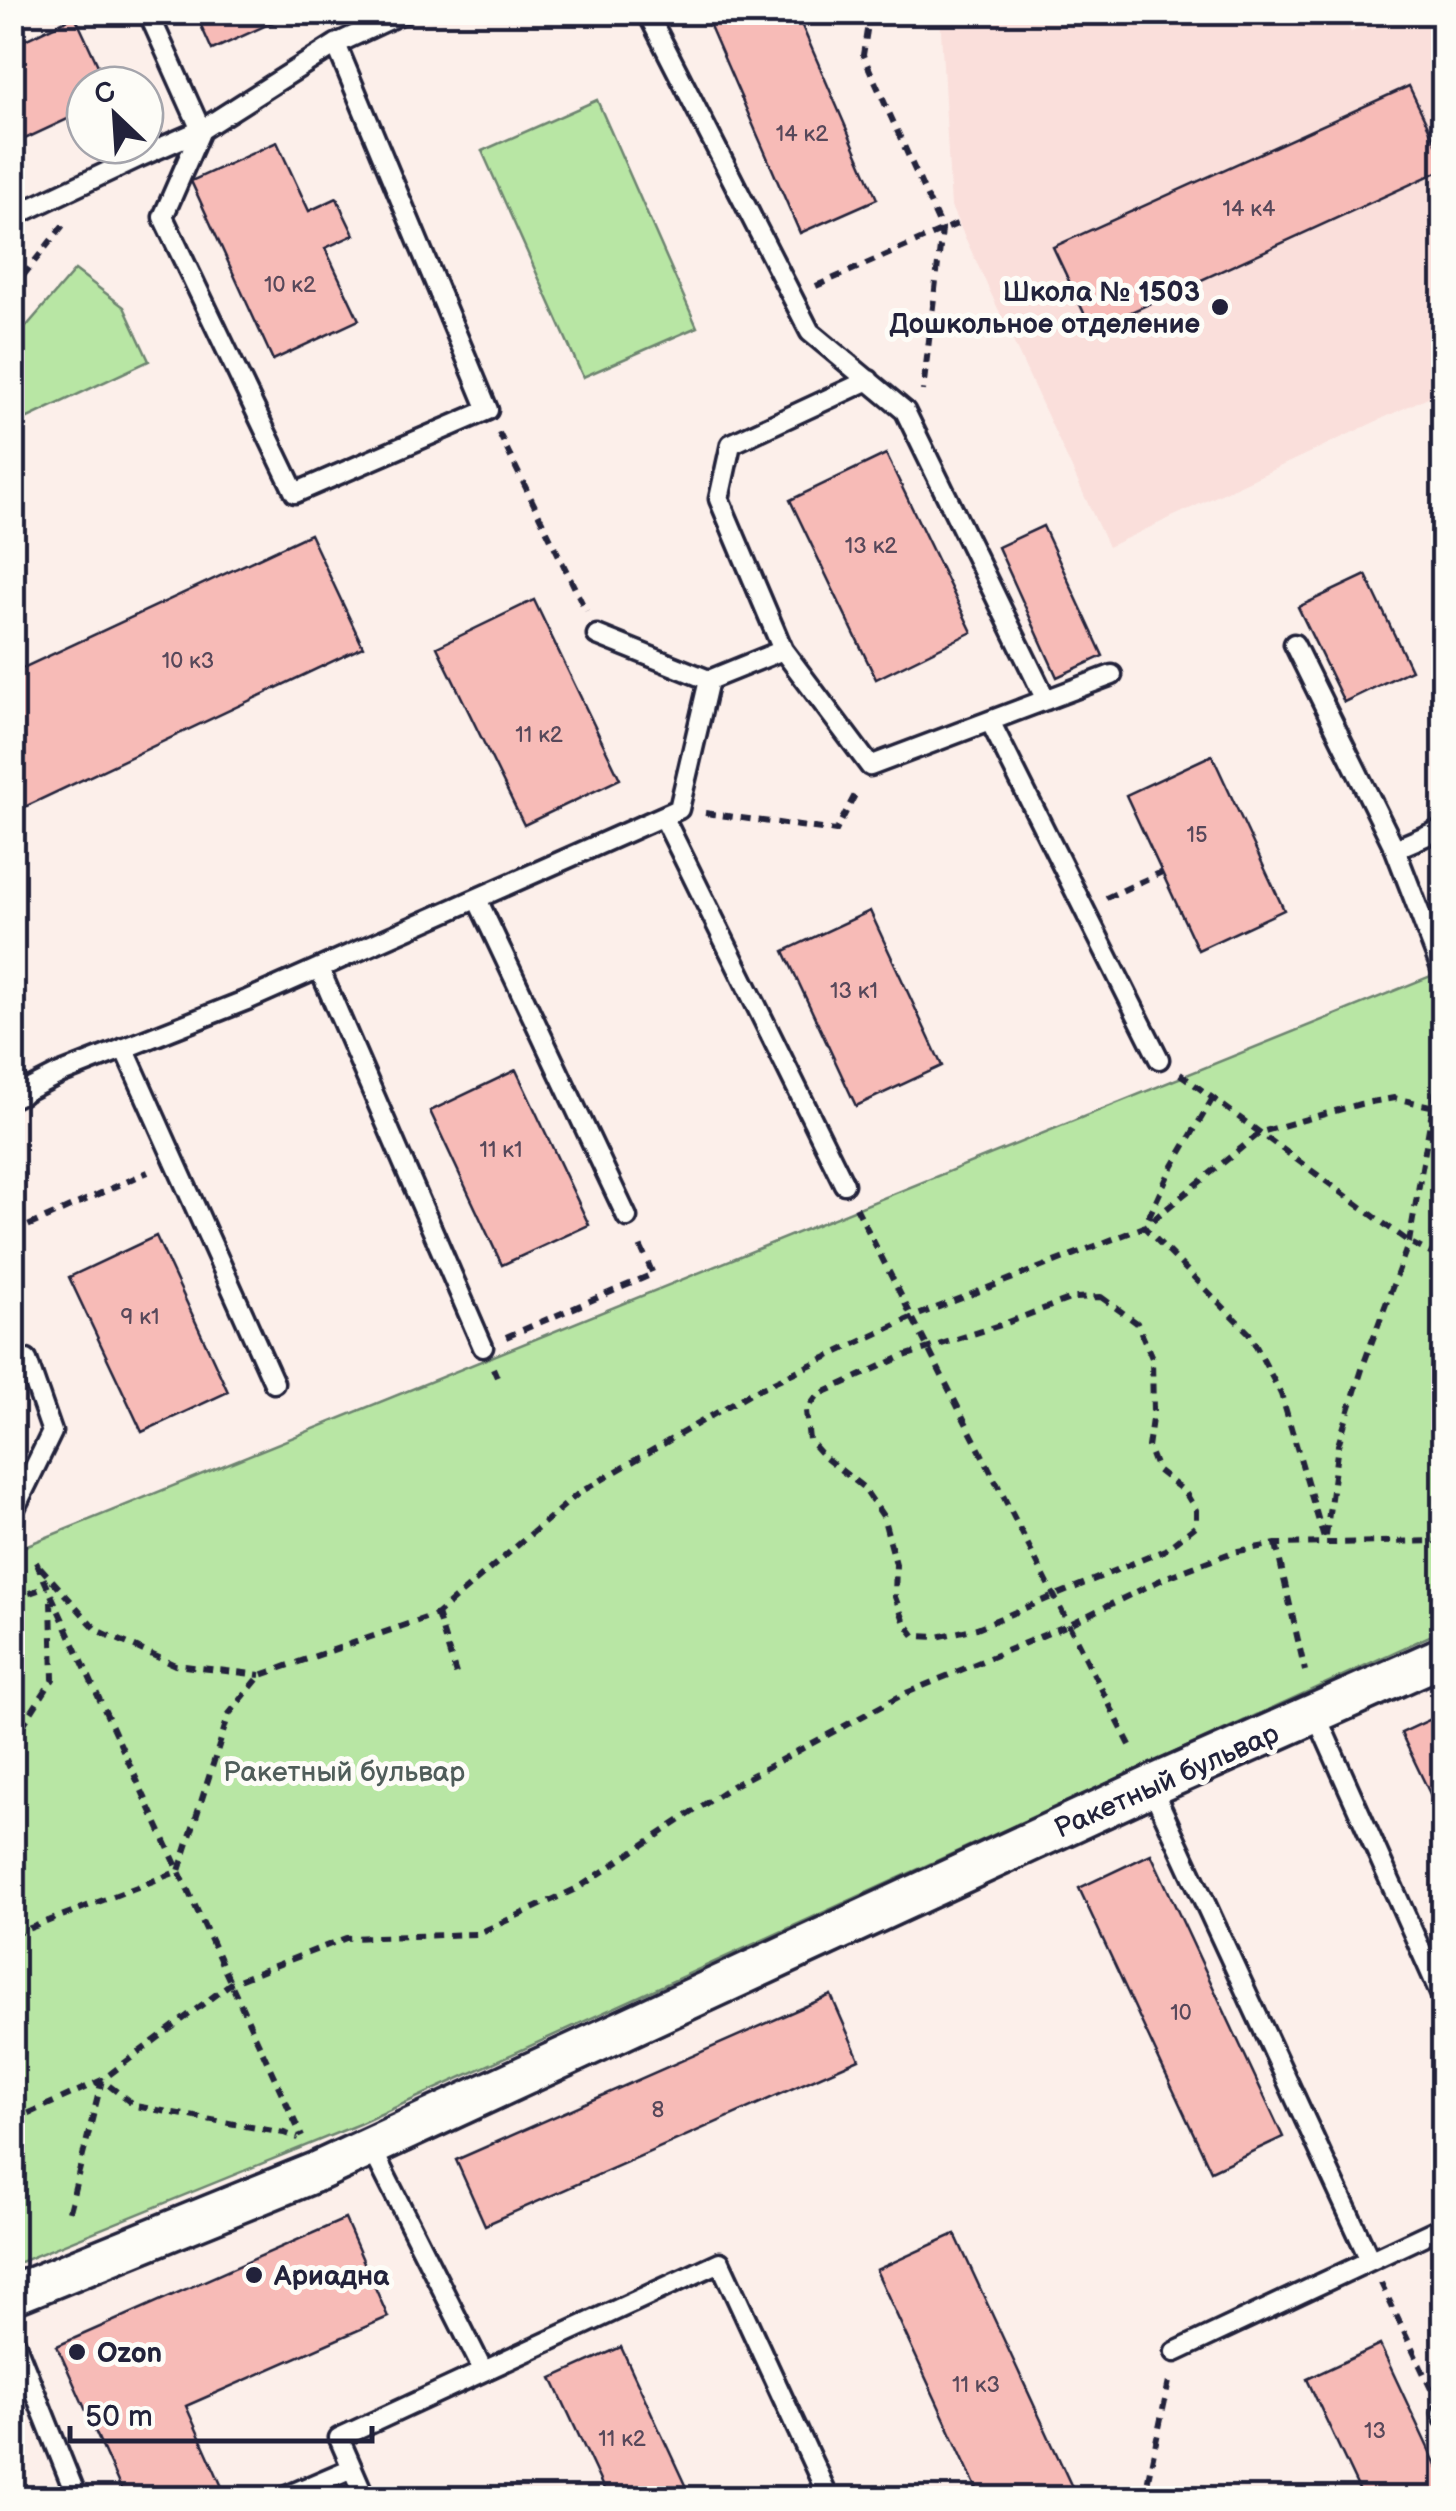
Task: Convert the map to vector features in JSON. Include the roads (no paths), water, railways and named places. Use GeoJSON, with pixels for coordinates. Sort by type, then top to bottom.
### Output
{"type":"FeatureCollection","features":[{"type":"Feature","properties":{"kind":"street","name":"Ракетный бульвар"},"geometry":{"type":"LineString","coordinates":[[12,2295],[371,2147],[1152,1786],[1444,1656]]}},
{"type":"Feature","properties":{"kind":"lane"},"geometry":{"type":"LineString","coordinates":[[148,12],[201,130],[162,216],[295,493],[488,410],[336,44]]}},
{"type":"Feature","properties":{"kind":"lane"},"geometry":{"type":"LineString","coordinates":[[12,217],[201,130],[336,44],[405,12]]}},
{"type":"Feature","properties":{"kind":"lane"},"geometry":{"type":"LineString","coordinates":[[647,12],[810,332],[905,411],[1046,700]]}},
{"type":"Feature","properties":{"kind":"lane"},"geometry":{"type":"LineString","coordinates":[[869,380],[731,444],[719,499],[783,650],[870,766],[1112,675]]}},
{"type":"Feature","properties":{"kind":"lane"},"geometry":{"type":"LineString","coordinates":[[598,635],[709,680],[783,650]]}},
{"type":"Feature","properties":{"kind":"lane"},"geometry":{"type":"LineString","coordinates":[[1294,644],[1395,849],[1444,976]]}},
{"type":"Feature","properties":{"kind":"lane"},"geometry":{"type":"LineString","coordinates":[[709,680],[671,814],[844,1184]]}},
{"type":"Feature","properties":{"kind":"lane"},"geometry":{"type":"LineString","coordinates":[[990,721],[1159,1058]]}},
{"type":"Feature","properties":{"kind":"lane"},"geometry":{"type":"LineString","coordinates":[[12,1073],[17,1096],[58,1074],[247,1000],[671,814]]}},
{"type":"Feature","properties":{"kind":"lane"},"geometry":{"type":"LineString","coordinates":[[1395,849],[1444,828]]}},
{"type":"Feature","properties":{"kind":"lane"},"geometry":{"type":"LineString","coordinates":[[477,899],[627,1217]]}},
{"type":"Feature","properties":{"kind":"lane"},"geometry":{"type":"LineString","coordinates":[[318,968],[484,1347]]}},
{"type":"Feature","properties":{"kind":"lane"},"geometry":{"type":"LineString","coordinates":[[124,1048],[274,1383]]}},
{"type":"Feature","properties":{"kind":"lane"},"geometry":{"type":"LineString","coordinates":[[12,1514],[52,1432],[27,1360]]}},
{"type":"Feature","properties":{"kind":"lane"},"geometry":{"type":"LineString","coordinates":[[1315,1713],[1444,2002]]}},
{"type":"Feature","properties":{"kind":"lane"},"geometry":{"type":"LineString","coordinates":[[1152,1786],[1370,2260]]}},
{"type":"Feature","properties":{"kind":"lane"},"geometry":{"type":"LineString","coordinates":[[371,2147],[483,2370]]}},
{"type":"Feature","properties":{"kind":"lane"},"geometry":{"type":"LineString","coordinates":[[1175,2352],[1444,2226]]}},
{"type":"Feature","properties":{"kind":"lane"},"geometry":{"type":"LineString","coordinates":[[365,2498],[339,2438],[720,2262],[829,2498]]}},
{"type":"Feature","properties":{"kind":"lane"},"geometry":{"type":"LineString","coordinates":[[12,2335],[77,2498]]}},
{"type":"Feature","properties":{"kind":"lane"},"geometry":{"type":"LineString","coordinates":[[282,2498],[352,2468]]}},
{"type":"Feature","properties":{"kind":"place","name":"Школа № 1503 Дошкольное отделение"},"geometry":{"type":"Point","coordinates":[1220,307]}},
{"type":"Feature","properties":{"kind":"place","name":"Ариадна"},"geometry":{"type":"Point","coordinates":[254,2275]}},
{"type":"Feature","properties":{"kind":"place","name":"Ozon"},"geometry":{"type":"Point","coordinates":[77,2352]}}]}
